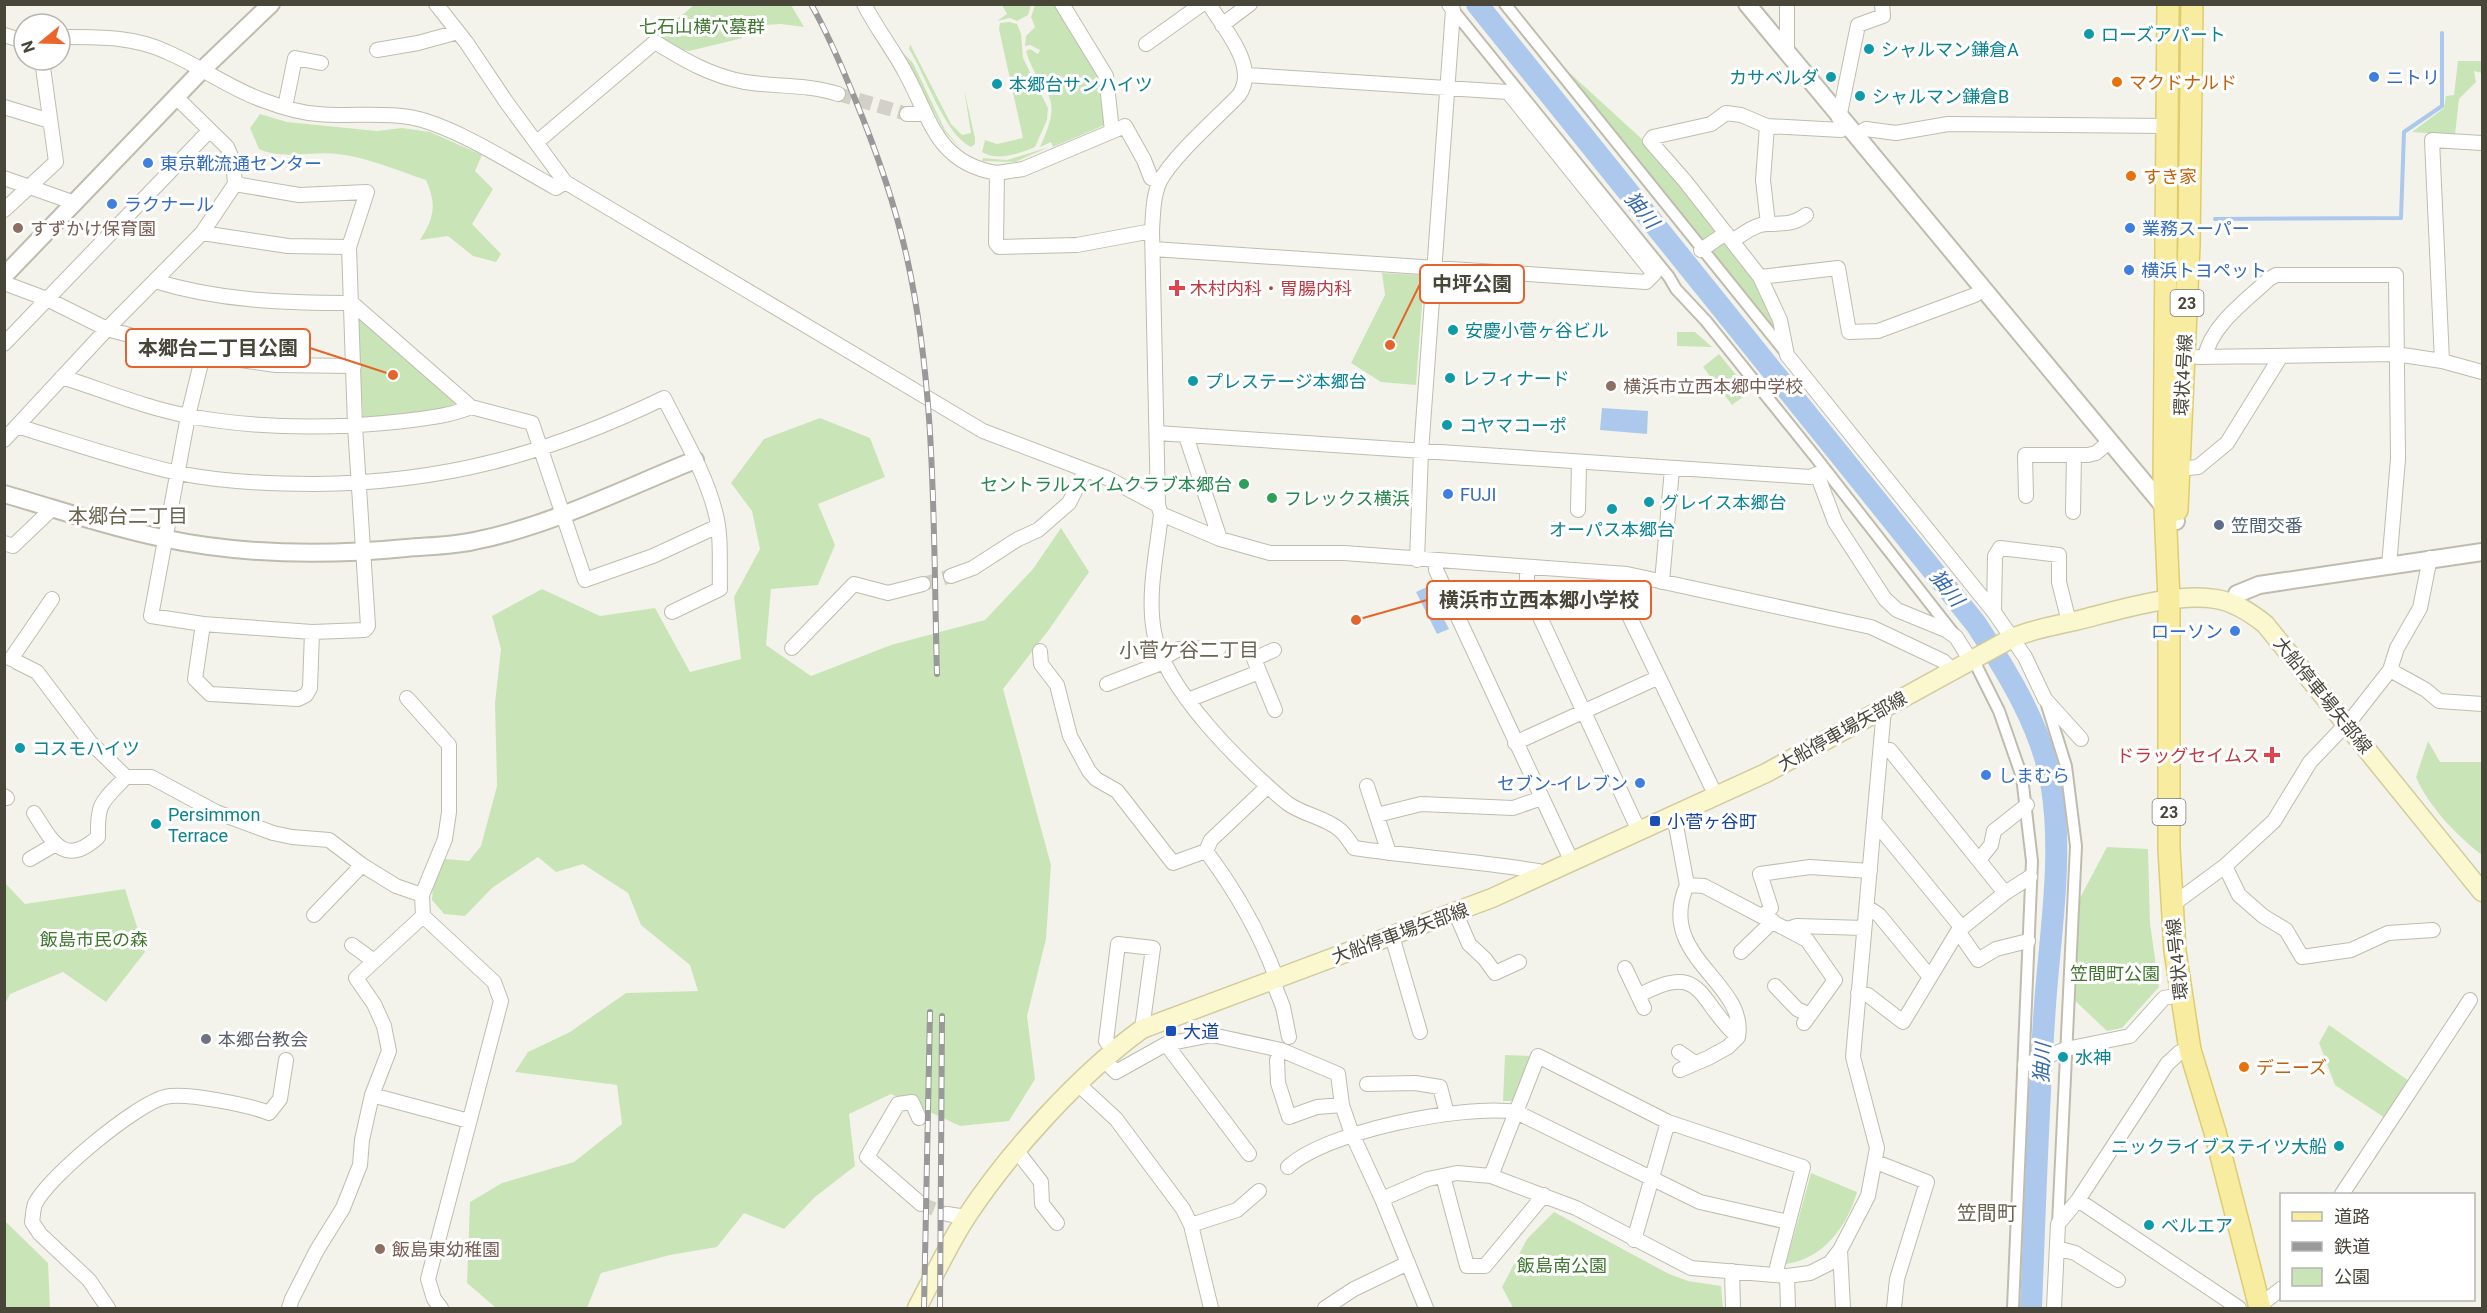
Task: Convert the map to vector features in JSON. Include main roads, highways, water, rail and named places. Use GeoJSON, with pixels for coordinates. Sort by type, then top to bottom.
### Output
{"type":"FeatureCollection","features":[{"type":"Feature","properties":{"kind":"main road","name":"環状4号線"},"geometry":{"type":"LineString","coordinates":[[2168,4],[2163,356],[2171,515],[2169,849],[2172,905],[2180,996],[2190,1050],[2215,1132],[2253,1308]]}},
{"type":"Feature","properties":{"kind":"main road","name":"環状4号線"},"geometry":{"type":"LineString","coordinates":[[2171,515],[2194,357],[2189,245],[2192,4]]}},
{"type":"Feature","properties":{"kind":"main road","name":"大船停車場矢部線"},"geometry":{"type":"LineString","coordinates":[[917,1308],[966,1217],[998,1173],[1078,1084],[1142,1029],[1274,978],[1456,914],[1766,773],[1953,671],[1975,662],[2010,639],[2040,628],[2169,600],[2218,599],[2234,605],[2265,624],[2482,892]]}},
{"type":"Feature","properties":{"kind":"water"},"geometry":{"type":"Polygon","coordinates":[[[1602,408],[1648,411],[1647,434],[1600,430],[1602,408]]]}},
{"type":"Feature","properties":{"kind":"water"},"geometry":{"type":"Polygon","coordinates":[[[1427,587],[1449,629],[1437,634],[1416,592],[1427,587]]]}},
{"type":"Feature","properties":{"kind":"waterway","name":"㹨川"},"geometry":{"type":"LineString","coordinates":[[1477,4],[1976,624],[2023,702],[2041,744],[2052,788],[2056,869],[2040,1081],[2031,1308]]}},
{"type":"Feature","properties":{"kind":"waterway"},"geometry":{"type":"LineString","coordinates":[[2215,219],[2401,218],[2404,132],[2442,106],[2442,33]]}},
{"type":"Feature","properties":{"kind":"tunnel"},"geometry":{"type":"LineString","coordinates":[[838,94],[907,114]]}},
{"type":"Feature","properties":{"kind":"tunnel"},"geometry":{"type":"LineString","coordinates":[[923,584],[951,576]]}},
{"type":"Feature","properties":{"kind":"tunnel"},"geometry":{"type":"LineString","coordinates":[[921,1204],[947,1214]]}},
{"type":"Feature","properties":{"kind":"railway"},"geometry":{"type":"LineString","coordinates":[[811,4],[840,63],[878,157],[902,238],[917,309],[924,361],[932,465],[937,674]]}},
{"type":"Feature","properties":{"kind":"railway"},"geometry":{"type":"LineString","coordinates":[[924,1308],[930,1012]]}},
{"type":"Feature","properties":{"kind":"railway"},"geometry":{"type":"LineString","coordinates":[[940,1308],[942,1016]]}},
{"type":"Feature","properties":{"kind":"place","name":"ローズアパート"},"geometry":{"type":"Point","coordinates":[2089,34]}},
{"type":"Feature","properties":{"kind":"place","name":"シャルマン鎌倉A"},"geometry":{"type":"Point","coordinates":[1869,49]}},
{"type":"Feature","properties":{"kind":"place","name":"カサベルダ"},"geometry":{"type":"Point","coordinates":[1831,77]}},
{"type":"Feature","properties":{"kind":"place","name":"ニトリ"},"geometry":{"type":"Point","coordinates":[2374,77]}},
{"type":"Feature","properties":{"kind":"place","name":"マクドナルド"},"geometry":{"type":"Point","coordinates":[2117,82]}},
{"type":"Feature","properties":{"kind":"place","name":"本郷台サンハイツ"},"geometry":{"type":"Point","coordinates":[997,84]}},
{"type":"Feature","properties":{"kind":"place","name":"シャルマン鎌倉B"},"geometry":{"type":"Point","coordinates":[1860,96]}},
{"type":"Feature","properties":{"kind":"place","name":"東京靴流通センター"},"geometry":{"type":"Point","coordinates":[148,163]}},
{"type":"Feature","properties":{"kind":"place","name":"すき家"},"geometry":{"type":"Point","coordinates":[2131,176]}},
{"type":"Feature","properties":{"kind":"place","name":"ラクナール"},"geometry":{"type":"Point","coordinates":[112,204]}},
{"type":"Feature","properties":{"kind":"place","name":"すずかけ保育園"},"geometry":{"type":"Point","coordinates":[18,228]}},
{"type":"Feature","properties":{"kind":"place","name":"業務スーパー"},"geometry":{"type":"Point","coordinates":[2130,228]}},
{"type":"Feature","properties":{"kind":"place","name":"横浜トヨペット"},"geometry":{"type":"Point","coordinates":[2129,270]}},
{"type":"Feature","properties":{"kind":"place","name":"木村内科・胃腸内科"},"geometry":{"type":"Point","coordinates":[1177,288]}},
{"type":"Feature","properties":{"kind":"place","name":"安慶小菅ヶ谷ビル"},"geometry":{"type":"Point","coordinates":[1453,330]}},
{"type":"Feature","properties":{"kind":"place","name":"中坪公園"},"geometry":{"type":"Point","coordinates":[1390,345]}},
{"type":"Feature","properties":{"kind":"place","name":"本郷台二丁目公園"},"geometry":{"type":"Point","coordinates":[393,375]}},
{"type":"Feature","properties":{"kind":"place","name":"レフィナード"},"geometry":{"type":"Point","coordinates":[1450,378]}},
{"type":"Feature","properties":{"kind":"place","name":"プレステージ本郷台"},"geometry":{"type":"Point","coordinates":[1193,381]}},
{"type":"Feature","properties":{"kind":"place","name":"横浜市立西本郷中学校"},"geometry":{"type":"Point","coordinates":[1611,386]}},
{"type":"Feature","properties":{"kind":"place","name":"コヤマコーポ"},"geometry":{"type":"Point","coordinates":[1447,425]}},
{"type":"Feature","properties":{"kind":"place","name":"セントラルスイムクラブ本郷台"},"geometry":{"type":"Point","coordinates":[1244,484]}},
{"type":"Feature","properties":{"kind":"place","name":"FUJI"},"geometry":{"type":"Point","coordinates":[1448,494]}},
{"type":"Feature","properties":{"kind":"place","name":"フレックス横浜"},"geometry":{"type":"Point","coordinates":[1272,498]}},
{"type":"Feature","properties":{"kind":"place","name":"グレイス本郷台"},"geometry":{"type":"Point","coordinates":[1649,502]}},
{"type":"Feature","properties":{"kind":"place","name":"オーパス本郷台"},"geometry":{"type":"Point","coordinates":[1612,509]}},
{"type":"Feature","properties":{"kind":"place","name":"笠間交番"},"geometry":{"type":"Point","coordinates":[2219,525]}},
{"type":"Feature","properties":{"kind":"place","name":"横浜市立西本郷小学校"},"geometry":{"type":"Point","coordinates":[1356,620]}},
{"type":"Feature","properties":{"kind":"place","name":"ローソン"},"geometry":{"type":"Point","coordinates":[2235,631]}},
{"type":"Feature","properties":{"kind":"place","name":"コスモハイツ"},"geometry":{"type":"Point","coordinates":[20,748]}},
{"type":"Feature","properties":{"kind":"place","name":"ドラッグセイムス"},"geometry":{"type":"Point","coordinates":[2272,755]}},
{"type":"Feature","properties":{"kind":"place","name":"しまむら"},"geometry":{"type":"Point","coordinates":[1986,775]}},
{"type":"Feature","properties":{"kind":"place","name":"セブン-イレブン"},"geometry":{"type":"Point","coordinates":[1640,783]}},
{"type":"Feature","properties":{"kind":"place","name":"小菅ヶ谷町"},"geometry":{"type":"Point","coordinates":[1655,821]}},
{"type":"Feature","properties":{"kind":"place","name":"Persimmon Terrace"},"geometry":{"type":"Point","coordinates":[156,824]}},
{"type":"Feature","properties":{"kind":"place","name":"大道"},"geometry":{"type":"Point","coordinates":[1171,1031]}},
{"type":"Feature","properties":{"kind":"place","name":"本郷台教会"},"geometry":{"type":"Point","coordinates":[206,1039]}},
{"type":"Feature","properties":{"kind":"place","name":"水神"},"geometry":{"type":"Point","coordinates":[2063,1057]}},
{"type":"Feature","properties":{"kind":"place","name":"デニーズ"},"geometry":{"type":"Point","coordinates":[2244,1067]}},
{"type":"Feature","properties":{"kind":"place","name":"ニックライブステイツ大船"},"geometry":{"type":"Point","coordinates":[2339,1146]}},
{"type":"Feature","properties":{"kind":"place","name":"ベルエア"},"geometry":{"type":"Point","coordinates":[2149,1225]}},
{"type":"Feature","properties":{"kind":"place","name":"飯島東幼稚園"},"geometry":{"type":"Point","coordinates":[380,1249]}},
{"type":"Feature","properties":{"kind":"district","name":"本郷台二丁目"},"geometry":{"type":"Point","coordinates":[128,516]}},
{"type":"Feature","properties":{"kind":"district","name":"小菅ケ谷二丁目"},"geometry":{"type":"Point","coordinates":[1189,650]}},
{"type":"Feature","properties":{"kind":"district","name":"笠間町"},"geometry":{"type":"Point","coordinates":[1987,1213]}},
{"type":"Feature","properties":{"kind":"park label","name":"七石山横穴墓群"},"geometry":{"type":"Point","coordinates":[702,26]}},
{"type":"Feature","properties":{"kind":"park label","name":"飯島市民の森"},"geometry":{"type":"Point","coordinates":[94,939]}},
{"type":"Feature","properties":{"kind":"park label","name":"笠間町公園"},"geometry":{"type":"Point","coordinates":[2115,973]}},
{"type":"Feature","properties":{"kind":"park label","name":"飯島南公園"},"geometry":{"type":"Point","coordinates":[1562,1265]}}]}
